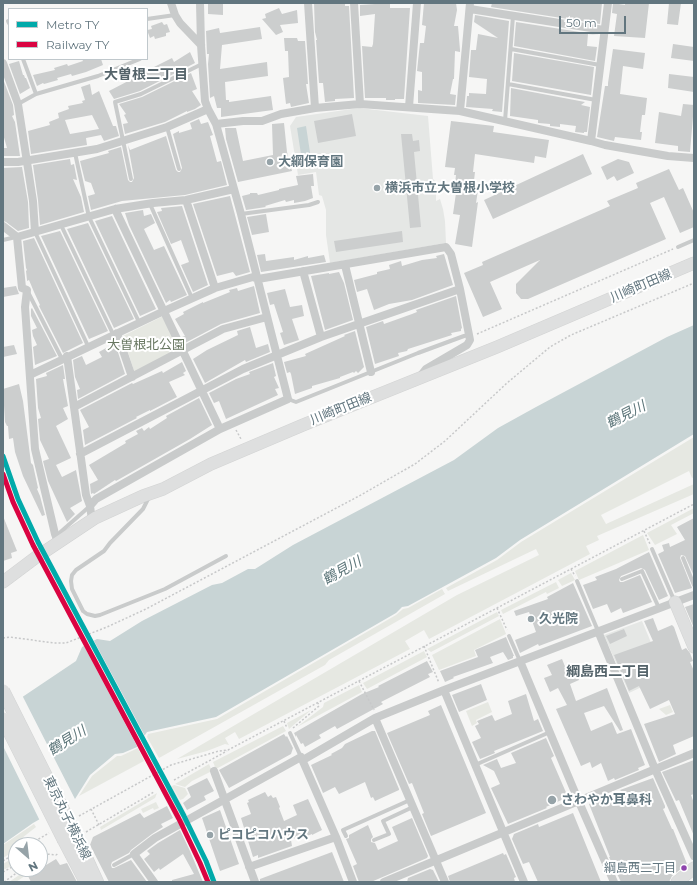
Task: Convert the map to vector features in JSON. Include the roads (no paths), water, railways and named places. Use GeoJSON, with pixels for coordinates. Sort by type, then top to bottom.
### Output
{"type":"FeatureCollection","features":[{"type":"Feature","properties":{"kind":"main road","name":"川崎町田線"},"geometry":{"type":"LineString","coordinates":[[3,582],[57,539],[135,499],[163,489],[211,464],[245,449],[419,379],[694,263]]}},
{"type":"Feature","properties":{"kind":"main road"},"geometry":{"type":"LineString","coordinates":[[675,602],[694,647]]}},
{"type":"Feature","properties":{"kind":"main road","name":"東京丸子横浜線"},"geometry":{"type":"LineString","coordinates":[[3,691],[80,833],[97,882]]}},
{"type":"Feature","properties":{"kind":"main road","name":"東京丸子横浜線"},"geometry":{"type":"LineString","coordinates":[[3,719],[62,846],[86,882]]}},
{"type":"Feature","properties":{"kind":"main road"},"geometry":{"type":"LineString","coordinates":[[677,882],[694,868]]}},
{"type":"Feature","properties":{"kind":"street"},"geometry":{"type":"LineString","coordinates":[[171,3],[175,15],[180,23],[201,45]]}},
{"type":"Feature","properties":{"kind":"street"},"geometry":{"type":"LineString","coordinates":[[90,506],[96,500],[220,429],[288,399],[241,214],[216,124],[205,101],[200,3]]}},
{"type":"Feature","properties":{"kind":"street"},"geometry":{"type":"LineString","coordinates":[[308,3],[315,108]]}},
{"type":"Feature","properties":{"kind":"street"},"geometry":{"type":"LineString","coordinates":[[354,3],[360,104]]}},
{"type":"Feature","properties":{"kind":"street"},"geometry":{"type":"LineString","coordinates":[[409,107],[417,3]]}},
{"type":"Feature","properties":{"kind":"street"},"geometry":{"type":"LineString","coordinates":[[591,141],[608,3]]}},
{"type":"Feature","properties":{"kind":"street"},"geometry":{"type":"LineString","coordinates":[[460,111],[470,6],[514,16],[604,30]]}},
{"type":"Feature","properties":{"kind":"street"},"geometry":{"type":"LineString","coordinates":[[3,63],[18,104],[28,160],[35,232]]}},
{"type":"Feature","properties":{"kind":"street"},"geometry":{"type":"LineString","coordinates":[[216,124],[243,121],[262,121],[281,114],[315,108],[360,104],[409,107],[460,111],[605,145],[694,158]]}},
{"type":"Feature","properties":{"kind":"street"},"geometry":{"type":"LineString","coordinates":[[3,162],[28,160],[98,149],[167,127],[208,109]]}},
{"type":"Feature","properties":{"kind":"street"},"geometry":{"type":"LineString","coordinates":[[17,237],[115,209],[186,200],[234,189]]}},
{"type":"Feature","properties":{"kind":"street"},"geometry":{"type":"LineString","coordinates":[[186,200],[215,288]]}},
{"type":"Feature","properties":{"kind":"street"},"geometry":{"type":"LineString","coordinates":[[115,209],[220,429]]}},
{"type":"Feature","properties":{"kind":"street"},"geometry":{"type":"LineString","coordinates":[[3,226],[17,237],[22,288],[27,290],[25,307],[35,449],[57,539]]}},
{"type":"Feature","properties":{"kind":"street"},"geometry":{"type":"LineString","coordinates":[[30,375],[139,322],[215,288],[253,277],[258,279],[446,247],[451,254],[460,289],[470,340],[467,345],[426,369],[419,379]]}},
{"type":"Feature","properties":{"kind":"street"},"geometry":{"type":"LineString","coordinates":[[345,265],[371,372]]}},
{"type":"Feature","properties":{"kind":"street"},"geometry":{"type":"LineString","coordinates":[[304,271],[321,337]]}},
{"type":"Feature","properties":{"kind":"street"},"geometry":{"type":"LineString","coordinates":[[80,454],[243,369],[360,322],[460,289]]}},
{"type":"Feature","properties":{"kind":"street"},"geometry":{"type":"LineString","coordinates":[[74,407],[223,329],[267,316]]}},
{"type":"Feature","properties":{"kind":"street"},"geometry":{"type":"LineString","coordinates":[[115,334],[132,377]]}},
{"type":"Feature","properties":{"kind":"street"},"geometry":{"type":"LineString","coordinates":[[64,358],[74,407],[86,496],[90,506],[92,520]]}},
{"type":"Feature","properties":{"kind":"street"},"geometry":{"type":"LineString","coordinates":[[154,882],[134,854],[155,838],[376,717],[443,690],[694,595]]}},
{"type":"Feature","properties":{"kind":"street"},"geometry":{"type":"LineString","coordinates":[[598,631],[655,769],[694,856]]}},
{"type":"Feature","properties":{"kind":"street"},"geometry":{"type":"LineString","coordinates":[[520,661],[614,882]]}},
{"type":"Feature","properties":{"kind":"street"},"geometry":{"type":"LineString","coordinates":[[443,690],[524,882]]}},
{"type":"Feature","properties":{"kind":"street"},"geometry":{"type":"LineString","coordinates":[[376,717],[445,882]]}},
{"type":"Feature","properties":{"kind":"street"},"geometry":{"type":"LineString","coordinates":[[384,882],[694,753]]}},
{"type":"Feature","properties":{"kind":"street"},"geometry":{"type":"LineString","coordinates":[[302,758],[336,837],[353,882]]}},
{"type":"Feature","properties":{"kind":"street"},"geometry":{"type":"LineString","coordinates":[[214,771],[255,882]]}},
{"type":"Feature","properties":{"kind":"street"},"geometry":{"type":"LineString","coordinates":[[250,867],[336,837]]}},
{"type":"Feature","properties":{"kind":"lane"},"geometry":{"type":"LineString","coordinates":[[148,18],[175,15]]}},
{"type":"Feature","properties":{"kind":"lane"},"geometry":{"type":"LineString","coordinates":[[505,121],[514,16]]}},
{"type":"Feature","properties":{"kind":"lane"},"geometry":{"type":"LineString","coordinates":[[511,49],[600,65]]}},
{"type":"Feature","properties":{"kind":"lane"},"geometry":{"type":"LineString","coordinates":[[23,60],[36,94]]}},
{"type":"Feature","properties":{"kind":"lane"},"geometry":{"type":"LineString","coordinates":[[18,104],[36,94],[98,76],[138,60]]}},
{"type":"Feature","properties":{"kind":"lane"},"geometry":{"type":"LineString","coordinates":[[130,179],[115,102],[141,94],[202,64]]}},
{"type":"Feature","properties":{"kind":"lane"},"geometry":{"type":"LineString","coordinates":[[508,84],[596,100]]}},
{"type":"Feature","properties":{"kind":"lane"},"geometry":{"type":"LineString","coordinates":[[167,127],[179,169]]}},
{"type":"Feature","properties":{"kind":"lane"},"geometry":{"type":"LineString","coordinates":[[74,152],[89,217],[139,322]]}},
{"type":"Feature","properties":{"kind":"lane"},"geometry":{"type":"LineString","coordinates":[[241,214],[309,205],[318,202]]}},
{"type":"Feature","properties":{"kind":"lane"},"geometry":{"type":"LineString","coordinates":[[150,204],[192,298]]}},
{"type":"Feature","properties":{"kind":"lane"},"geometry":{"type":"LineString","coordinates":[[61,225],[115,334]]}},
{"type":"Feature","properties":{"kind":"lane"},"geometry":{"type":"LineString","coordinates":[[35,232],[88,346]]}},
{"type":"Feature","properties":{"kind":"lane"},"geometry":{"type":"LineString","coordinates":[[3,240],[17,237]]}},
{"type":"Feature","properties":{"kind":"lane"},"geometry":{"type":"LineString","coordinates":[[678,247],[694,240]]}},
{"type":"Feature","properties":{"kind":"lane"},"geometry":{"type":"LineString","coordinates":[[27,290],[64,358]]}},
{"type":"Feature","properties":{"kind":"lane"},"geometry":{"type":"LineString","coordinates":[[288,399],[296,402],[464,336],[470,335]]}},
{"type":"Feature","properties":{"kind":"lane"},"geometry":{"type":"LineString","coordinates":[[151,494],[143,509],[104,551],[76,570],[72,576],[70,581],[72,589],[86,614],[95,616],[100,615],[165,589],[226,556]]}},
{"type":"Feature","properties":{"kind":"lane"},"geometry":{"type":"LineString","coordinates":[[57,539],[90,506]]}},
{"type":"Feature","properties":{"kind":"lane"},"geometry":{"type":"LineString","coordinates":[[652,549],[675,602]]}},
{"type":"Feature","properties":{"kind":"lane"},"geometry":{"type":"LineString","coordinates":[[683,558],[694,585]]}},
{"type":"Feature","properties":{"kind":"lane"},"geometry":{"type":"LineString","coordinates":[[622,579],[642,571],[659,608]]}},
{"type":"Feature","properties":{"kind":"lane"},"geometry":{"type":"LineString","coordinates":[[577,582],[598,631]]}},
{"type":"Feature","properties":{"kind":"lane"},"geometry":{"type":"LineString","coordinates":[[509,636],[520,661]]}},
{"type":"Feature","properties":{"kind":"lane"},"geometry":{"type":"LineString","coordinates":[[475,765],[550,732]]}},
{"type":"Feature","properties":{"kind":"lane"},"geometry":{"type":"LineString","coordinates":[[290,733],[302,758]]}},
{"type":"Feature","properties":{"kind":"lane"},"geometry":{"type":"LineString","coordinates":[[346,836],[344,830],[379,814],[412,803]]}},
{"type":"Feature","properties":{"kind":"lane"},"geometry":{"type":"LineString","coordinates":[[383,821],[412,803]]}},
{"type":"Feature","properties":{"kind":"lane"},"geometry":{"type":"LineString","coordinates":[[374,840],[389,834],[379,814]]}},
{"type":"Feature","properties":{"kind":"lane"},"geometry":{"type":"LineString","coordinates":[[114,865],[134,854]]}},
{"type":"Feature","properties":{"kind":"water"},"geometry":{"type":"Polygon","coordinates":[[[306,126],[311,159],[302,161],[297,128],[306,126]]]}},
{"type":"Feature","properties":{"kind":"water","name":"鶴見川"},"geometry":{"type":"Polygon","coordinates":[[[694,325],[694,434],[520,540],[496,558],[408,606],[402,607],[396,613],[216,717],[147,732],[137,747],[123,753],[115,754],[90,775],[75,799],[33,823],[13,837],[8,837],[8,840],[3,844],[3,710],[76,661],[82,647],[97,639],[110,641],[142,621],[212,585],[222,583],[248,569],[255,569],[293,545],[454,460],[498,428],[667,337],[694,325]]]}},
{"type":"Feature","properties":{"kind":"metro line","name":"TY"},"geometry":{"type":"LineString","coordinates":[[3,456],[18,499],[38,542],[184,816],[206,861],[214,882]]}},
{"type":"Feature","properties":{"kind":"rail line","name":"TY"},"geometry":{"type":"LineString","coordinates":[[3,474],[13,502],[33,545],[179,819],[208,882]]}},
{"type":"Feature","properties":{"kind":"place","name":"大綱保育園"},"geometry":{"type":"Point","coordinates":[270,162]}},
{"type":"Feature","properties":{"kind":"place","name":"横浜市立大曽根小学校"},"geometry":{"type":"Point","coordinates":[377,188]}},
{"type":"Feature","properties":{"kind":"place","name":"久光院"},"geometry":{"type":"Point","coordinates":[531,619]}},
{"type":"Feature","properties":{"kind":"place","name":"さわやか耳鼻科"},"geometry":{"type":"Point","coordinates":[552,800]}},
{"type":"Feature","properties":{"kind":"place","name":"ピコピコハウス"},"geometry":{"type":"Point","coordinates":[210,835]}},
{"type":"Feature","properties":{"kind":"place","name":"綱島西二丁目"},"geometry":{"type":"Point","coordinates":[684,868]}},
{"type":"Feature","properties":{"kind":"district","name":"大曽根二丁目"},"geometry":{"type":"Point","coordinates":[146,75]}},
{"type":"Feature","properties":{"kind":"district","name":"綱島西二丁目"},"geometry":{"type":"Point","coordinates":[608,672]}},
{"type":"Feature","properties":{"kind":"park label","name":"大曽根北公園"},"geometry":{"type":"Point","coordinates":[146,345]}}]}
